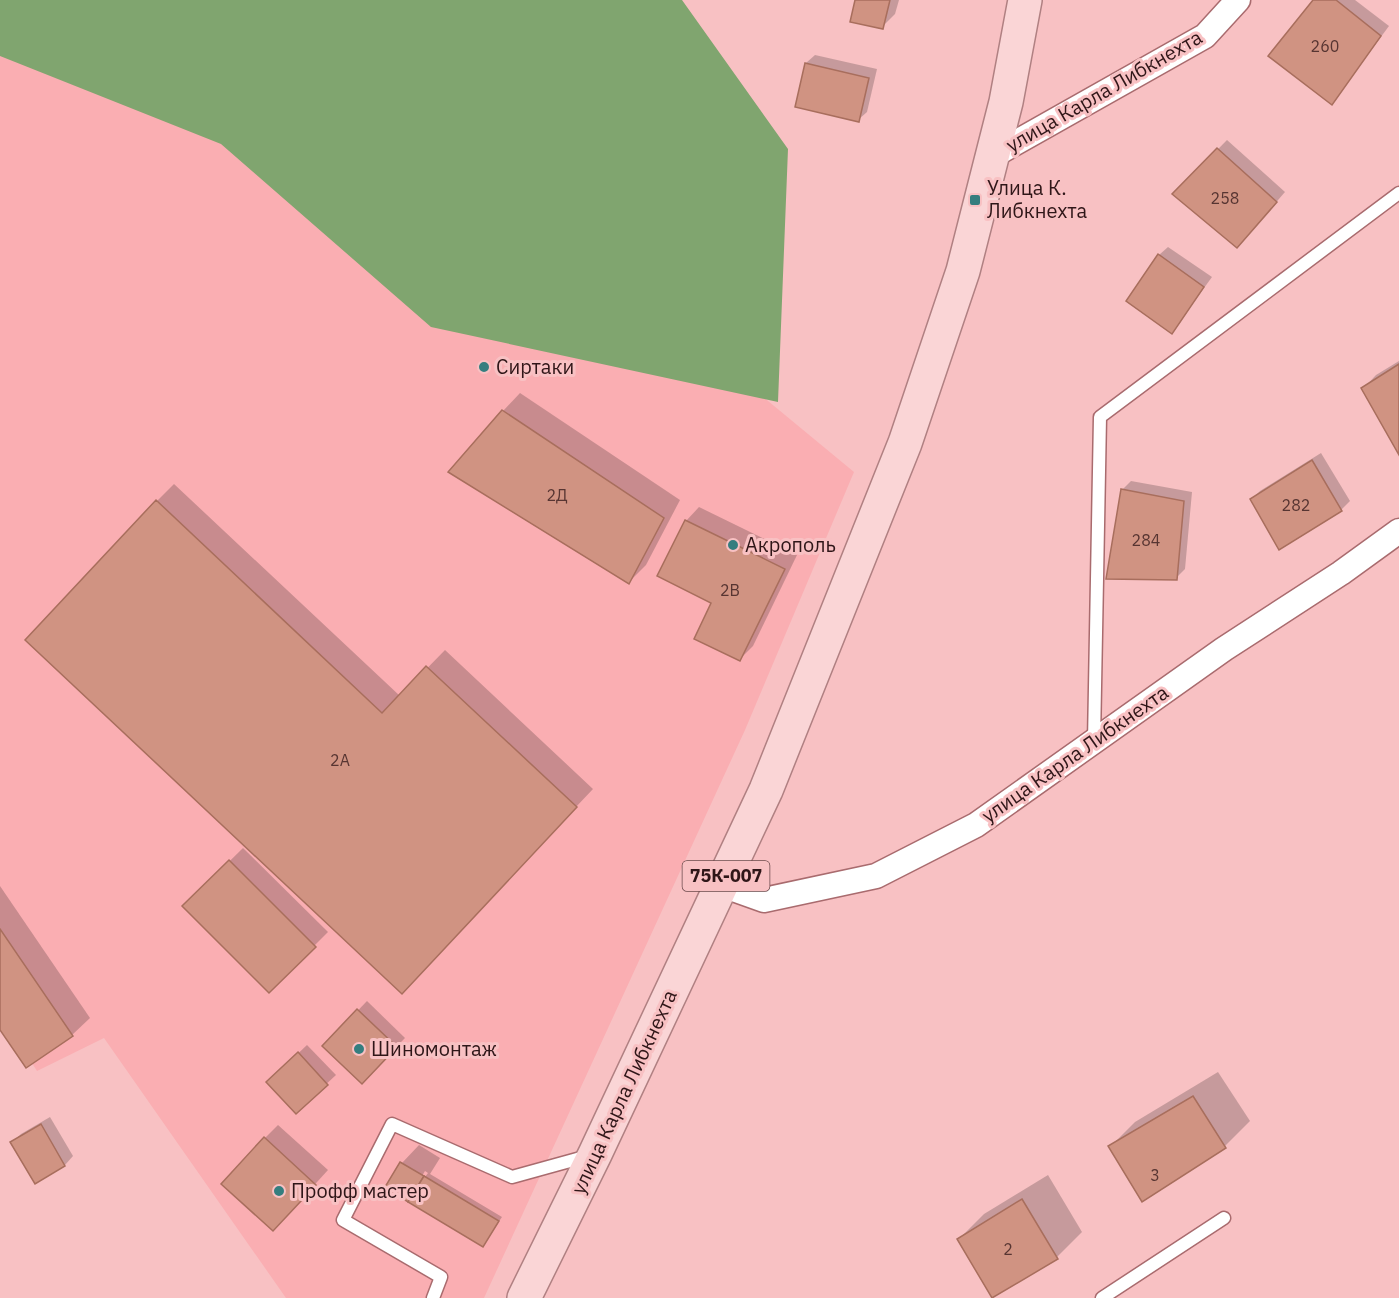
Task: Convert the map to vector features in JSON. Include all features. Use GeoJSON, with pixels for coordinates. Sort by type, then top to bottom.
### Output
{"type":"FeatureCollection","features":[{"type":"Feature","properties":{"kind":"main road","name":"75К-007"},"geometry":{"type":"LineString","coordinates":[[994,155],[1025,0]]}},
{"type":"Feature","properties":{"kind":"main road","name":"улица Карла Либкнехта"},"geometry":{"type":"LineString","coordinates":[[524,1298],[595,1154],[766,790],[904,444],[963,270],[994,155]]}},
{"type":"Feature","properties":{"kind":"street","name":"улица Карла Либкнехта"},"geometry":{"type":"LineString","coordinates":[[994,155],[1205,36],[1238,0]]}},
{"type":"Feature","properties":{"kind":"street","name":"улица Карла Либкнехта"},"geometry":{"type":"LineString","coordinates":[[722,885],[764,900],[876,876],[976,825],[1224,649],[1341,573],[1399,531]]}},
{"type":"Feature","properties":{"kind":"lane"},"geometry":{"type":"LineString","coordinates":[[1094,741],[1100,417],[1399,193]]}},
{"type":"Feature","properties":{"kind":"lane"},"geometry":{"type":"LineString","coordinates":[[433,1298],[441,1277],[343,1220],[392,1124],[512,1177],[595,1154]]}},
{"type":"Feature","properties":{"kind":"lane"},"geometry":{"type":"LineString","coordinates":[[1102,1298],[1224,1218]]}},
{"type":"Feature","properties":{"kind":"shaded area"},"geometry":{"type":"Polygon","coordinates":[[[0,31],[756,391],[854,472],[745,730],[484,1298],[286,1298],[104,1038],[37,1071],[0,1013],[0,31]]]}},
{"type":"Feature","properties":{"kind":"green space"},"geometry":{"type":"Polygon","coordinates":[[[0,0],[682,0],[788,149],[778,402],[431,327],[221,144],[0,56],[0,0]]]}},
{"type":"Feature","properties":{"kind":"building"},"geometry":{"type":"Polygon","coordinates":[[[855,0],[890,0],[883,29],[850,22],[855,0]]]}},
{"type":"Feature","properties":{"kind":"building"},"geometry":{"type":"Polygon","coordinates":[[[1313,0],[1336,0],[1381,36],[1332,105],[1268,56],[1313,0]]]}},
{"type":"Feature","properties":{"kind":"building"},"geometry":{"type":"Polygon","coordinates":[[[805,63],[869,78],[859,122],[795,107],[805,63]]]}},
{"type":"Feature","properties":{"kind":"building"},"geometry":{"type":"Polygon","coordinates":[[[1217,148],[1277,202],[1237,248],[1172,194],[1217,148]]]}},
{"type":"Feature","properties":{"kind":"building"},"geometry":{"type":"Polygon","coordinates":[[[1158,254],[1204,287],[1172,334],[1126,301],[1158,254]]]}},
{"type":"Feature","properties":{"kind":"building"},"geometry":{"type":"Polygon","coordinates":[[[1399,364],[1399,455],[1361,388],[1399,364]]]}},
{"type":"Feature","properties":{"kind":"building"},"geometry":{"type":"Polygon","coordinates":[[[502,410],[664,518],[629,584],[448,472],[502,410]]]}},
{"type":"Feature","properties":{"kind":"building"},"geometry":{"type":"Polygon","coordinates":[[[1312,460],[1342,511],[1279,550],[1250,499],[1312,460]]]}},
{"type":"Feature","properties":{"kind":"building"},"geometry":{"type":"Polygon","coordinates":[[[1121,489],[1184,501],[1177,580],[1106,579],[1121,489]]]}},
{"type":"Feature","properties":{"kind":"building"},"geometry":{"type":"Polygon","coordinates":[[[156,500],[382,713],[426,666],[577,807],[402,994],[25,640],[156,500]]]}},
{"type":"Feature","properties":{"kind":"building"},"geometry":{"type":"Polygon","coordinates":[[[685,520],[785,569],[740,661],[694,639],[711,603],[657,576],[685,520]]]}},
{"type":"Feature","properties":{"kind":"building"},"geometry":{"type":"Polygon","coordinates":[[[229,860],[316,947],[269,993],[182,906],[229,860]]]}},
{"type":"Feature","properties":{"kind":"building"},"geometry":{"type":"Polygon","coordinates":[[[0,929],[73,1036],[26,1068],[0,1030],[0,929]]]}},
{"type":"Feature","properties":{"kind":"building"},"geometry":{"type":"Polygon","coordinates":[[[357,1009],[397,1047],[362,1084],[322,1046],[357,1009]]]}},
{"type":"Feature","properties":{"kind":"building"},"geometry":{"type":"Polygon","coordinates":[[[298,1052],[328,1085],[296,1114],[266,1082],[298,1052]]]}},
{"type":"Feature","properties":{"kind":"building"},"geometry":{"type":"Polygon","coordinates":[[[1193,1096],[1226,1148],[1142,1202],[1108,1146],[1193,1096]]]}},
{"type":"Feature","properties":{"kind":"building"},"geometry":{"type":"Polygon","coordinates":[[[41,1124],[65,1166],[35,1184],[10,1142],[41,1124]]]}},
{"type":"Feature","properties":{"kind":"building"},"geometry":{"type":"Polygon","coordinates":[[[264,1137],[316,1185],[273,1231],[221,1184],[264,1137]]]}},
{"type":"Feature","properties":{"kind":"building"},"geometry":{"type":"Polygon","coordinates":[[[400,1162],[424,1176],[408,1202],[385,1187],[400,1162]]]}},
{"type":"Feature","properties":{"kind":"building"},"geometry":{"type":"Polygon","coordinates":[[[424,1176],[499,1221],[483,1247],[408,1202],[424,1176]]]}},
{"type":"Feature","properties":{"kind":"building"},"geometry":{"type":"Polygon","coordinates":[[[1022,1199],[1058,1259],[992,1298],[957,1239],[1022,1199]]]}},
{"type":"Feature","properties":{"kind":"place","name":"Улица К. Либкнехта"},"geometry":{"type":"Point","coordinates":[975,200]}},
{"type":"Feature","properties":{"kind":"place","name":"Сиртаки"},"geometry":{"type":"Point","coordinates":[484,367]}},
{"type":"Feature","properties":{"kind":"place","name":"Акрополь"},"geometry":{"type":"Point","coordinates":[733,545]}},
{"type":"Feature","properties":{"kind":"place","name":"Шиномонтаж"},"geometry":{"type":"Point","coordinates":[359,1049]}},
{"type":"Feature","properties":{"kind":"place","name":"Профф мастер"},"geometry":{"type":"Point","coordinates":[279,1191]}}]}
